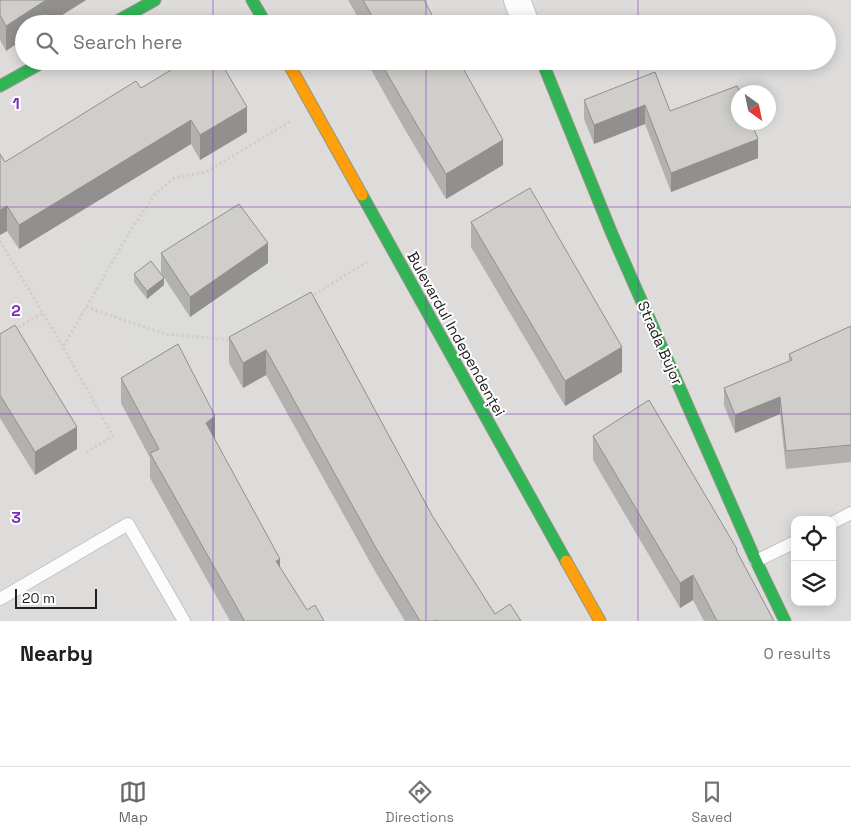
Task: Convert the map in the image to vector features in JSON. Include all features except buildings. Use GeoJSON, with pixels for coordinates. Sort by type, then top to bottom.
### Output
{"type":"FeatureCollection","features":[{"type":"Feature","properties":{"kind":"street"},"geometry":{"type":"LineString","coordinates":[[128,15],[155,0]]}},
{"type":"Feature","properties":{"kind":"street"},"geometry":{"type":"LineString","coordinates":[[252,0],[261,15]]}},
{"type":"Feature","properties":{"kind":"street"},"geometry":{"type":"LineString","coordinates":[[517,0],[523,15]]}},
{"type":"Feature","properties":{"kind":"street"},"geometry":{"type":"LineString","coordinates":[[0,86],[29,70]]}},
{"type":"Feature","properties":{"kind":"street","name":"Bulevardul Independenței"},"geometry":{"type":"LineString","coordinates":[[291,70],[600,621]]}},
{"type":"Feature","properties":{"kind":"street","name":"Strada Bujor"},"geometry":{"type":"LineString","coordinates":[[546,70],[612,234],[756,561],[785,621]]}},
{"type":"Feature","properties":{"kind":"lane"},"geometry":{"type":"LineString","coordinates":[[836,521],[851,514]]}},
{"type":"Feature","properties":{"kind":"lane"},"geometry":{"type":"LineString","coordinates":[[0,599],[128,524],[184,621]]}},
{"type":"Feature","properties":{"kind":"lane"},"geometry":{"type":"LineString","coordinates":[[756,561],[791,544]]}},
{"type":"Feature","properties":{"kind":"path"},"geometry":{"type":"LineString","coordinates":[[63,346],[154,194],[174,178],[206,172],[313,108]]}},
{"type":"Feature","properties":{"kind":"path"},"geometry":{"type":"LineString","coordinates":[[0,241],[63,346],[113,436],[86,452]]}},
{"type":"Feature","properties":{"kind":"path"},"geometry":{"type":"LineString","coordinates":[[306,299],[391,248]]}},
{"type":"Feature","properties":{"kind":"path"},"geometry":{"type":"LineString","coordinates":[[86,307],[165,334],[238,341]]}},
{"type":"Feature","properties":{"kind":"path"},"geometry":{"type":"LineString","coordinates":[[8,333],[43,313]]}},
{"type":"Feature","properties":{"kind":"shaded area"},"geometry":{"type":"Polygon","coordinates":[[[0,0],[851,0],[851,621],[0,621],[0,0]]]}},
{"type":"Feature","properties":{"kind":"shaded area"},"geometry":{"type":"Polygon","coordinates":[[[211,179],[239,224],[290,289],[204,349],[153,360],[76,258],[211,179]]]}},
{"type":"Feature","properties":{"kind":"traffic: fast"},"geometry":{"type":"LineString","coordinates":[[128,15],[155,0]]}},
{"type":"Feature","properties":{"kind":"traffic: fast"},"geometry":{"type":"LineString","coordinates":[[252,0],[261,15]]}},
{"type":"Feature","properties":{"kind":"traffic: fast"},"geometry":{"type":"LineString","coordinates":[[0,86],[29,70]]}},
{"type":"Feature","properties":{"kind":"traffic: fast"},"geometry":{"type":"LineString","coordinates":[[546,70],[612,234],[756,561],[785,621]]}},
{"type":"Feature","properties":{"kind":"traffic: fast"},"geometry":{"type":"LineString","coordinates":[[362,195],[566,561]]}},
{"type":"Feature","properties":{"kind":"traffic: slow"},"geometry":{"type":"LineString","coordinates":[[292,70],[362,195]]}},
{"type":"Feature","properties":{"kind":"traffic: slow"},"geometry":{"type":"LineString","coordinates":[[566,561],[600,621]]}}]}
